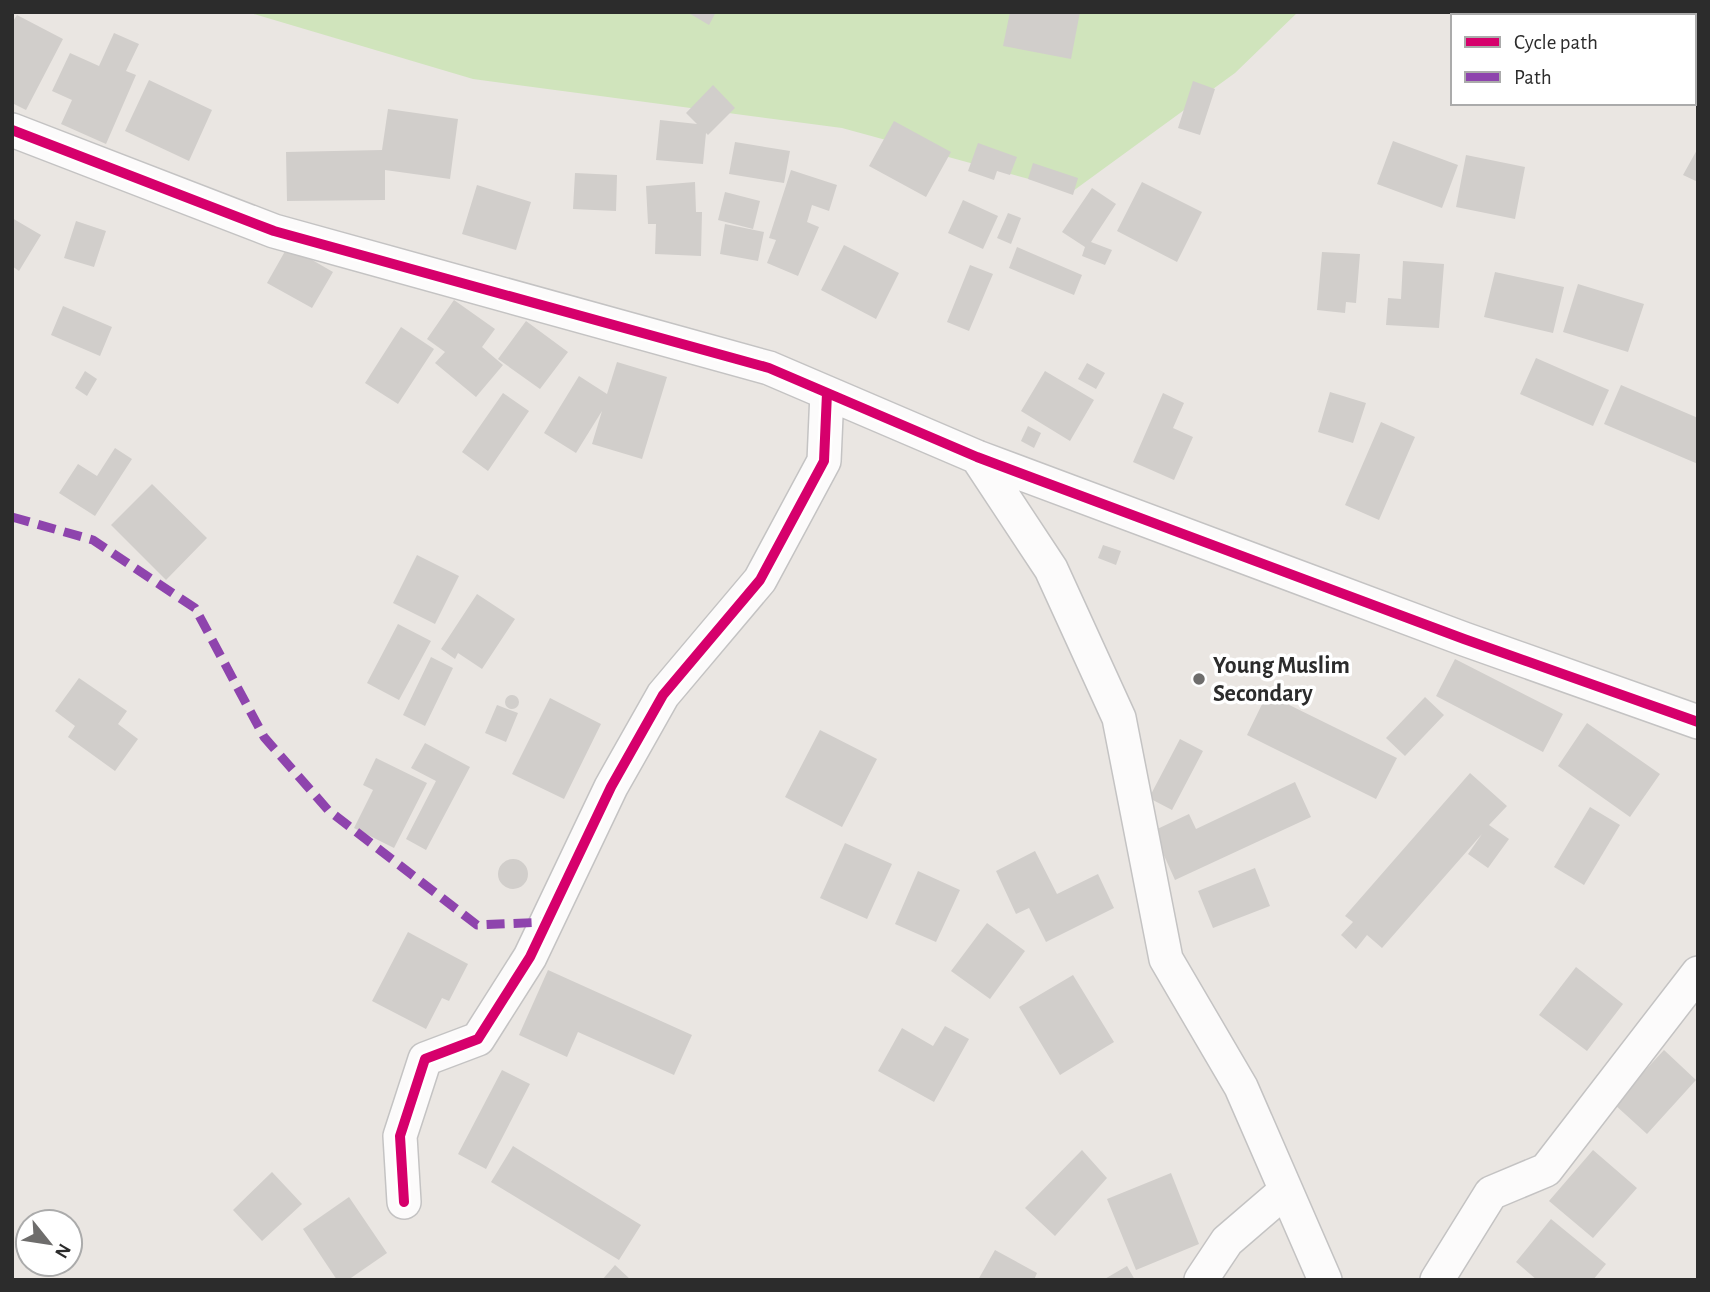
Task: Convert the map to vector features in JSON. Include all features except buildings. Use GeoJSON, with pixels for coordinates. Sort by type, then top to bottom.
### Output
{"type":"FeatureCollection","features":[{"type":"Feature","properties":{"kind":"street"},"geometry":{"type":"LineString","coordinates":[[12,130],[274,231],[769,368],[977,457],[1464,639],[1698,722]]}},
{"type":"Feature","properties":{"kind":"street"},"geometry":{"type":"LineString","coordinates":[[404,1202],[400,1136],[425,1059],[478,1039],[530,957],[611,787],[663,695],[760,580],[824,461],[827,393]]}},
{"type":"Feature","properties":{"kind":"street"},"geometry":{"type":"LineString","coordinates":[[977,457],[1051,569],[1119,718],[1166,959],[1241,1087],[1325,1280]]}},
{"type":"Feature","properties":{"kind":"street"},"geometry":{"type":"LineString","coordinates":[[1437,1280],[1491,1193],[1546,1170],[1698,974]]}},
{"type":"Feature","properties":{"kind":"street"},"geometry":{"type":"LineString","coordinates":[[1201,1280],[1227,1241],[1285,1191]]}},
{"type":"Feature","properties":{"kind":"green space"},"geometry":{"type":"Polygon","coordinates":[[[247,12],[1298,12],[1235,73],[1073,191],[842,128],[473,79],[247,12]]]}},
{"type":"Feature","properties":{"kind":"marked path"},"geometry":{"type":"LineString","coordinates":[[12,517],[93,540],[195,608],[264,737],[328,810],[477,925],[546,922]]}},
{"type":"Feature","properties":{"kind":"cycle path"},"geometry":{"type":"LineString","coordinates":[[12,130],[274,231],[769,368],[977,457],[1464,639],[1698,722]]}},
{"type":"Feature","properties":{"kind":"cycle path"},"geometry":{"type":"LineString","coordinates":[[404,1202],[400,1136],[425,1059],[478,1039],[530,957],[611,787],[663,695],[760,580],[824,461],[827,393]]}},
{"type":"Feature","properties":{"kind":"place","name":"Young Muslim Secondary"},"geometry":{"type":"Point","coordinates":[1199,679]}}]}
